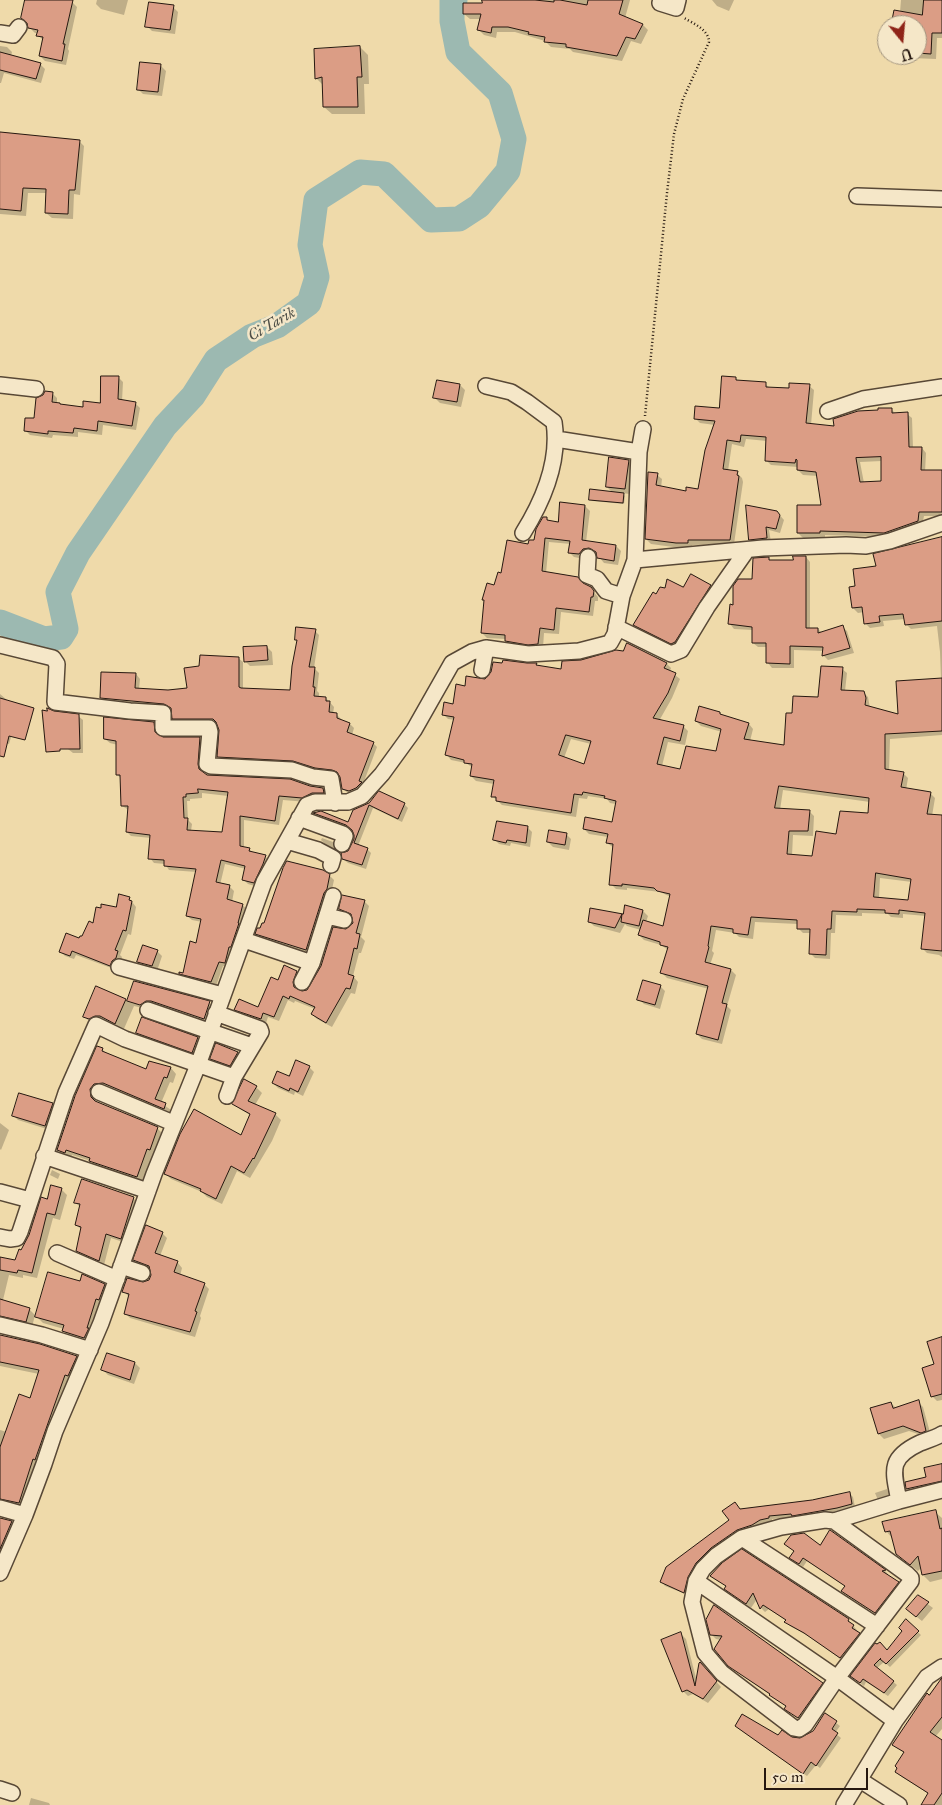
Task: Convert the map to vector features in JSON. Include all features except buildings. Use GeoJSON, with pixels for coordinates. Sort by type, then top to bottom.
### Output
{"type":"FeatureCollection","features":[{"type":"Feature","properties":{"kind":"street"},"geometry":{"type":"LineString","coordinates":[[660,3],[677,4]]}},
{"type":"Feature","properties":{"kind":"street"},"geometry":{"type":"LineString","coordinates":[[0,33],[14,35],[19,27]]}},
{"type":"Feature","properties":{"kind":"street"},"geometry":{"type":"LineString","coordinates":[[857,196],[942,199]]}},
{"type":"Feature","properties":{"kind":"street"},"geometry":{"type":"LineString","coordinates":[[0,385],[36,389]]}},
{"type":"Feature","properties":{"kind":"street"},"geometry":{"type":"LineString","coordinates":[[486,386],[511,392],[553,420],[556,438],[548,485],[531,521],[523,533]]}},
{"type":"Feature","properties":{"kind":"street"},"geometry":{"type":"LineString","coordinates":[[828,411],[863,399],[942,387]]}},
{"type":"Feature","properties":{"kind":"street"},"geometry":{"type":"LineString","coordinates":[[0,1573],[25,1514],[55,1431],[90,1350],[148,1191],[198,1064],[264,882],[299,818],[307,805],[311,803],[348,802],[362,796],[382,774],[414,730],[452,663],[472,652],[486,648],[528,654],[579,651],[610,643],[616,627],[622,596],[634,560],[639,452],[643,429]]}},
{"type":"Feature","properties":{"kind":"street"},"geometry":{"type":"LineString","coordinates":[[556,438],[639,452]]}},
{"type":"Feature","properties":{"kind":"street"},"geometry":{"type":"LineString","coordinates":[[634,560],[747,550],[846,545],[866,546],[890,541],[942,523]]}},
{"type":"Feature","properties":{"kind":"street"},"geometry":{"type":"LineString","coordinates":[[616,627],[671,654],[681,650],[747,550]]}},
{"type":"Feature","properties":{"kind":"street"},"geometry":{"type":"LineString","coordinates":[[588,557],[587,575],[597,579],[606,591],[622,596]]}},
{"type":"Feature","properties":{"kind":"street"},"geometry":{"type":"LineString","coordinates":[[0,645],[55,660],[57,664],[54,702],[163,713],[163,728],[209,728],[207,764],[211,766],[292,770],[313,777],[331,779],[335,803]]}},
{"type":"Feature","properties":{"kind":"street"},"geometry":{"type":"LineString","coordinates":[[482,670],[486,648]]}},
{"type":"Feature","properties":{"kind":"street"},"geometry":{"type":"LineString","coordinates":[[299,818],[343,834],[345,836],[342,844]]}},
{"type":"Feature","properties":{"kind":"street"},"geometry":{"type":"LineString","coordinates":[[287,841],[318,850],[333,858],[331,865]]}},
{"type":"Feature","properties":{"kind":"street"},"geometry":{"type":"LineString","coordinates":[[302,982],[312,963],[333,896]]}},
{"type":"Feature","properties":{"kind":"street"},"geometry":{"type":"LineString","coordinates":[[327,916],[344,920]]}},
{"type":"Feature","properties":{"kind":"street"},"geometry":{"type":"LineString","coordinates":[[244,940],[312,963]]}},
{"type":"Feature","properties":{"kind":"street"},"geometry":{"type":"LineString","coordinates":[[119,967],[222,995]]}},
{"type":"Feature","properties":{"kind":"street"},"geometry":{"type":"LineString","coordinates":[[148,1010],[252,1046]]}},
{"type":"Feature","properties":{"kind":"street"},"geometry":{"type":"LineString","coordinates":[[216,1013],[260,1029],[261,1032],[234,1077],[227,1096]]}},
{"type":"Feature","properties":{"kind":"street"},"geometry":{"type":"LineString","coordinates":[[0,1237],[17,1238],[66,1093],[96,1025],[125,1039],[234,1077]]}},
{"type":"Feature","properties":{"kind":"street"},"geometry":{"type":"LineString","coordinates":[[99,1092],[174,1123]]}},
{"type":"Feature","properties":{"kind":"street"},"geometry":{"type":"LineString","coordinates":[[44,1156],[148,1191]]}},
{"type":"Feature","properties":{"kind":"street"},"geometry":{"type":"LineString","coordinates":[[0,1192],[30,1200]]}},
{"type":"Feature","properties":{"kind":"street"},"geometry":{"type":"LineString","coordinates":[[57,1253],[119,1273],[142,1273]]}},
{"type":"Feature","properties":{"kind":"street"},"geometry":{"type":"LineString","coordinates":[[0,1325],[42,1335],[90,1350]]}},
{"type":"Feature","properties":{"kind":"street"},"geometry":{"type":"LineString","coordinates":[[899,1501],[894,1476],[896,1460],[913,1447],[942,1434]]}},
{"type":"Feature","properties":{"kind":"street"},"geometry":{"type":"LineString","coordinates":[[834,1521],[911,1578],[837,1678],[805,1726],[799,1729],[794,1728],[722,1674],[706,1652],[692,1602],[696,1581],[703,1568],[716,1556],[742,1538],[781,1527],[825,1520],[834,1521],[942,1490]]}},
{"type":"Feature","properties":{"kind":"street"},"geometry":{"type":"LineString","coordinates":[[0,1508],[25,1514]]}},
{"type":"Feature","properties":{"kind":"street"},"geometry":{"type":"LineString","coordinates":[[742,1538],[876,1626]]}},
{"type":"Feature","properties":{"kind":"street"},"geometry":{"type":"LineString","coordinates":[[696,1581],[837,1678],[895,1721]]}},
{"type":"Feature","properties":{"kind":"street"},"geometry":{"type":"LineString","coordinates":[[844,1805],[895,1721],[927,1678],[942,1666]]}},
{"type":"Feature","properties":{"kind":"street"},"geometry":{"type":"LineString","coordinates":[[860,1780],[899,1805]]}},
{"type":"Feature","properties":{"kind":"path"},"geometry":{"type":"LineString","coordinates":[[643,429],[674,134],[683,99],[709,42],[707,33],[678,14],[677,4]]}},
{"type":"Feature","properties":{"kind":"waterway","name":"Ci Tarik"},"geometry":{"type":"LineString","coordinates":[[0,622],[44,639],[61,637],[66,629],[58,592],[78,553],[165,426],[193,396],[216,360],[252,336],[277,326],[309,303],[317,277],[310,245],[316,200],[360,172],[384,174],[431,220],[459,219],[479,206],[508,171],[514,139],[500,93],[458,52],[452,21],[452,1],[455,0]]}}]}
